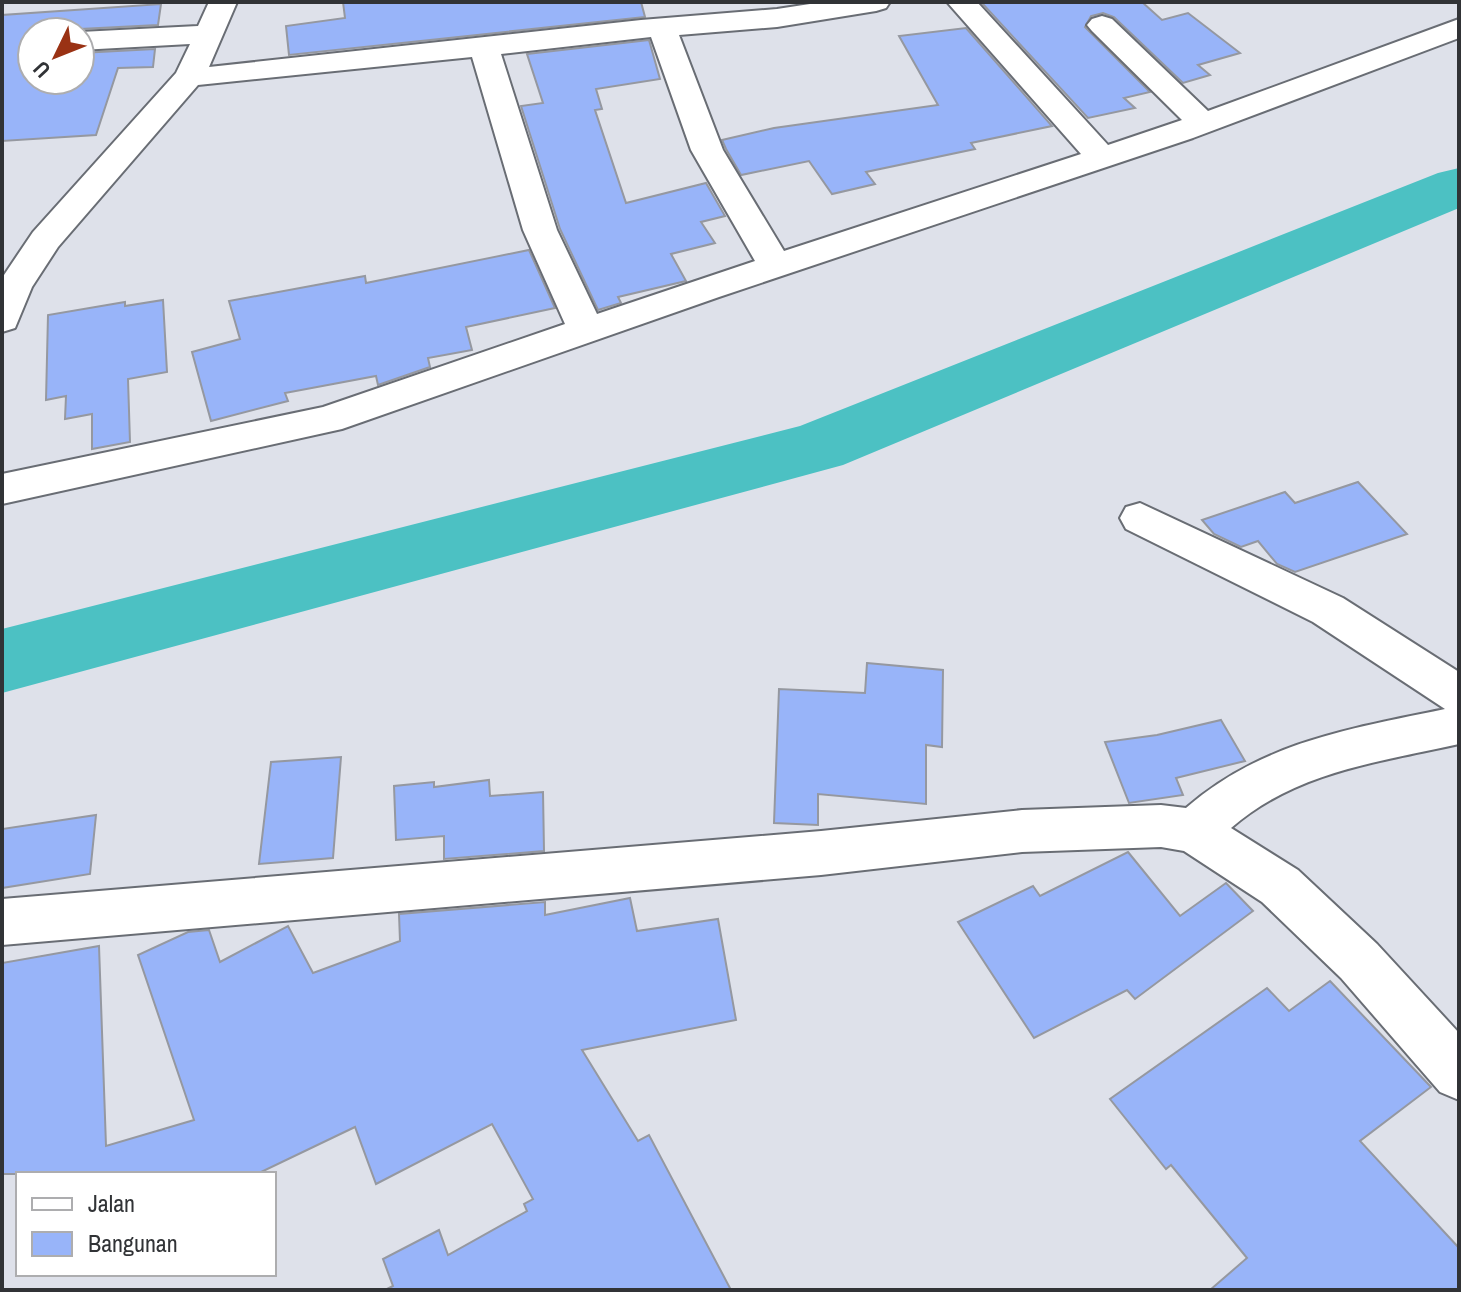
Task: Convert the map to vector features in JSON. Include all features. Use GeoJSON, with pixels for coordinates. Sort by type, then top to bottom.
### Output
{"type":"FeatureCollection","features":[{"type":"Feature","properties":{"kind":"street"},"geometry":{"type":"LineString","coordinates":[[2,320],[14,287],[45,240],[190,76],[223,2]]}},
{"type":"Feature","properties":{"kind":"street"},"geometry":{"type":"LineString","coordinates":[[190,76],[221,76],[662,27],[777,18],[876,2]]}},
{"type":"Feature","properties":{"kind":"street"},"geometry":{"type":"LineString","coordinates":[[961,2],[1101,157]]}},
{"type":"Feature","properties":{"kind":"street"},"geometry":{"type":"LineString","coordinates":[[1102,25],[1203,123]]}},
{"type":"Feature","properties":{"kind":"street"},"geometry":{"type":"LineString","coordinates":[[662,27],[707,150],[776,266]]}},
{"type":"Feature","properties":{"kind":"street"},"geometry":{"type":"LineString","coordinates":[[3,486],[328,419],[1203,123],[1459,28]]}},
{"type":"Feature","properties":{"kind":"street"},"geometry":{"type":"LineString","coordinates":[[96,40],[209,34]]}},
{"type":"Feature","properties":{"kind":"street"},"geometry":{"type":"LineString","coordinates":[[484,46],[540,230],[586,330]]}},
{"type":"Feature","properties":{"kind":"street"},"geometry":{"type":"LineString","coordinates":[[1140,518],[1328,610],[1459,695]]}},
{"type":"Feature","properties":{"kind":"street"},"geometry":{"type":"LineString","coordinates":[[1194,831],[1248,787],[1281,773],[1316,759],[1459,725]]}},
{"type":"Feature","properties":{"kind":"street"},"geometry":{"type":"LineString","coordinates":[[2,922],[806,854],[1022,831],[1161,826],[1194,831],[1280,886],[1359,961],[1459,1073]]}},
{"type":"Feature","properties":{"kind":"building"},"geometry":{"type":"Polygon","coordinates":[[[343,2],[641,2],[645,17],[289,55],[286,26],[345,18],[343,2]]]}},
{"type":"Feature","properties":{"kind":"building"},"geometry":{"type":"Polygon","coordinates":[[[981,2],[1142,2],[1162,20],[1188,13],[1240,53],[1198,65],[1210,75],[1183,83],[1114,17],[1103,13],[1091,16],[1085,27],[1150,92],[1124,98],[1135,108],[1088,118],[981,2]]]}},
{"type":"Feature","properties":{"kind":"building"},"geometry":{"type":"Polygon","coordinates":[[[161,4],[158,25],[96,28],[96,16],[16,16],[16,96],[96,96],[96,52],[155,49],[153,67],[118,68],[96,135],[2,141],[2,15],[161,4]]]}},
{"type":"Feature","properties":{"kind":"building"},"geometry":{"type":"Polygon","coordinates":[[[966,28],[1052,126],[971,143],[975,149],[866,172],[875,184],[832,194],[809,161],[741,175],[726,149],[722,140],[774,128],[938,105],[899,36],[966,28]]]}},
{"type":"Feature","properties":{"kind":"building"},"geometry":{"type":"Polygon","coordinates":[[[649,40],[660,79],[596,89],[602,109],[595,110],[626,203],[706,183],[725,216],[701,222],[715,243],[671,254],[686,281],[618,297],[621,303],[598,310],[560,229],[521,106],[543,103],[527,54],[649,40]]]}},
{"type":"Feature","properties":{"kind":"building"},"geometry":{"type":"Polygon","coordinates":[[[529,250],[555,308],[466,327],[472,350],[428,358],[430,367],[378,385],[376,376],[285,393],[288,401],[211,421],[192,352],[240,339],[229,301],[365,276],[366,283],[529,250]]]}},
{"type":"Feature","properties":{"kind":"building"},"geometry":{"type":"Polygon","coordinates":[[[163,300],[167,372],[128,379],[130,442],[92,449],[92,414],[65,419],[66,396],[46,400],[48,315],[125,302],[125,306],[163,300]]]}},
{"type":"Feature","properties":{"kind":"building"},"geometry":{"type":"Polygon","coordinates":[[[1358,482],[1407,534],[1295,572],[1277,564],[1258,541],[1241,547],[1214,534],[1202,520],[1285,492],[1295,503],[1358,482]]]}},
{"type":"Feature","properties":{"kind":"building"},"geometry":{"type":"Polygon","coordinates":[[[867,663],[943,670],[942,747],[926,745],[926,804],[818,794],[818,825],[774,823],[779,689],[865,693],[867,663]]]}},
{"type":"Feature","properties":{"kind":"building"},"geometry":{"type":"Polygon","coordinates":[[[1221,720],[1245,761],[1176,778],[1183,795],[1129,803],[1105,742],[1157,735],[1221,720]]]}},
{"type":"Feature","properties":{"kind":"building"},"geometry":{"type":"Polygon","coordinates":[[[341,757],[333,858],[259,864],[271,762],[341,757]]]}},
{"type":"Feature","properties":{"kind":"building"},"geometry":{"type":"Polygon","coordinates":[[[489,780],[490,796],[543,792],[544,851],[444,859],[444,836],[396,840],[394,786],[434,782],[434,787],[489,780]]]}},
{"type":"Feature","properties":{"kind":"building"},"geometry":{"type":"Polygon","coordinates":[[[96,815],[90,874],[2,888],[2,829],[96,815]]]}},
{"type":"Feature","properties":{"kind":"building"},"geometry":{"type":"Polygon","coordinates":[[[1128,852],[1180,916],[1226,883],[1253,911],[1135,999],[1127,990],[1034,1038],[958,922],[1033,886],[1040,896],[1128,852]]]}},
{"type":"Feature","properties":{"kind":"building"},"geometry":{"type":"Polygon","coordinates":[[[630,898],[637,931],[718,919],[736,1020],[582,1050],[638,1141],[649,1135],[731,1290],[385,1290],[393,1286],[383,1259],[439,1230],[448,1255],[527,1211],[524,1204],[533,1199],[492,1124],[376,1184],[355,1127],[261,1172],[2,1174],[2,963],[99,946],[106,1146],[194,1120],[138,955],[188,932],[209,930],[220,962],[288,926],[313,973],[400,941],[399,914],[545,902],[545,915],[630,898]]]}},
{"type":"Feature","properties":{"kind":"building"},"geometry":{"type":"Polygon","coordinates":[[[1330,981],[1431,1087],[1360,1141],[1459,1248],[1459,1290],[1210,1290],[1247,1258],[1171,1165],[1166,1169],[1110,1099],[1267,988],[1289,1011],[1330,981]]]}},
{"type":"Feature","properties":{"kind":"waterway"},"geometry":{"type":"LineString","coordinates":[[2,661],[818,447],[1459,186]]}}]}
